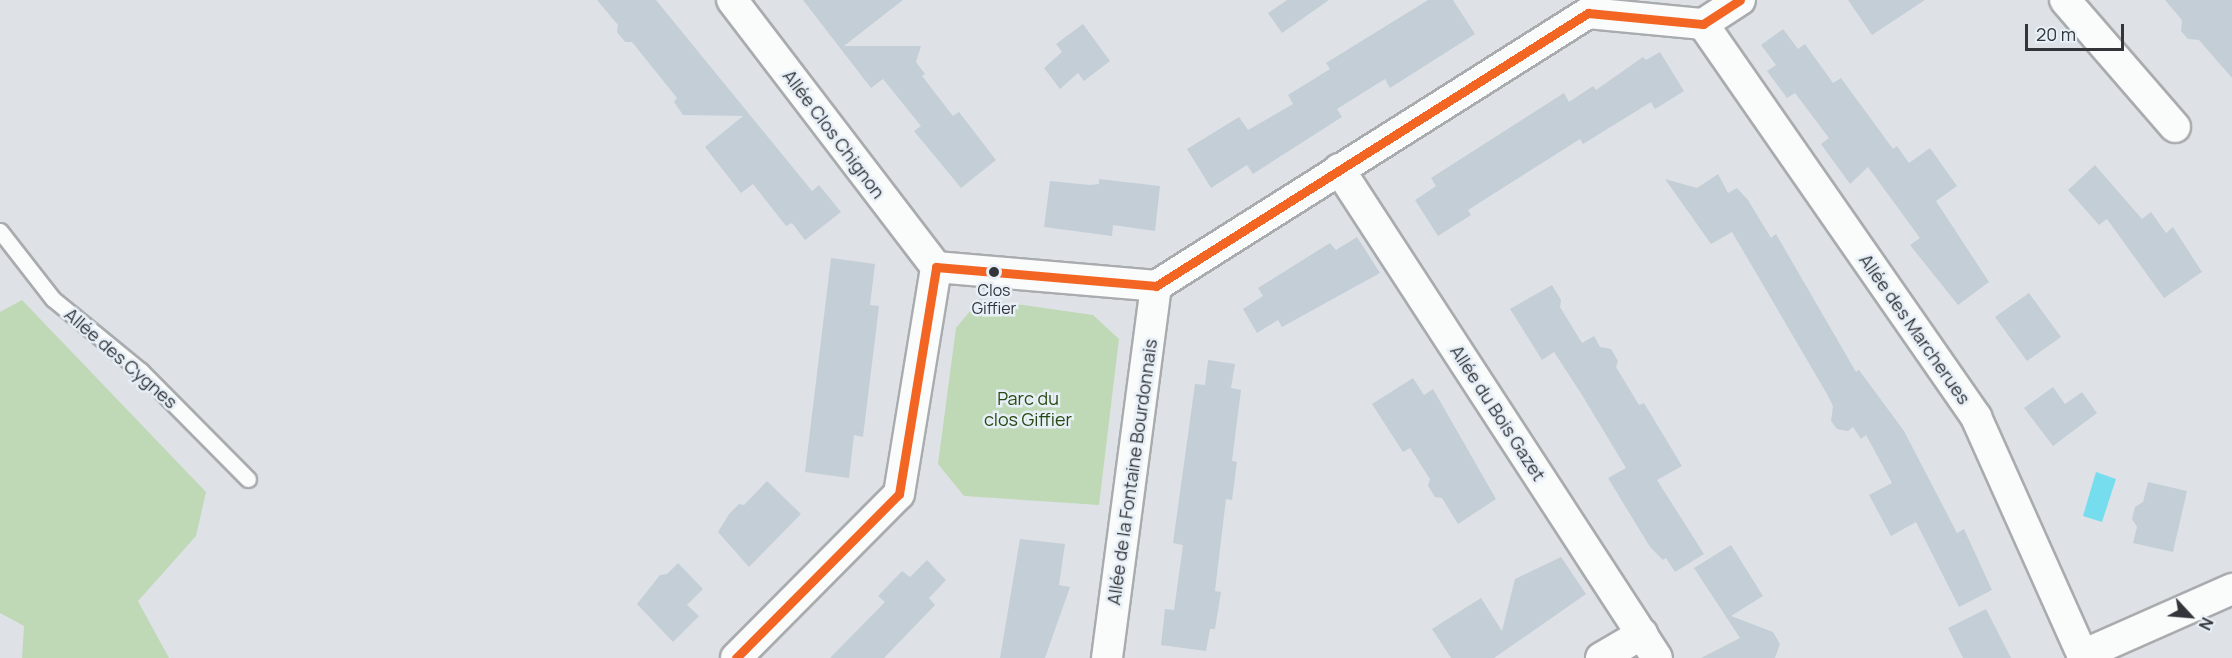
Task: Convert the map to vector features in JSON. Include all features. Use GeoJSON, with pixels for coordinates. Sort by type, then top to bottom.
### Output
{"type":"FeatureCollection","features":[{"type":"Feature","properties":{"kind":"street","name":"Allée Clos Chignon"},"geometry":{"type":"LineString","coordinates":[[732,0],[936,267]]}},
{"type":"Feature","properties":{"kind":"street"},"geometry":{"type":"LineString","coordinates":[[736,658],[899,494],[936,267],[1156,286],[1339,169],[1576,6],[1703,24],[1740,0]]}},
{"type":"Feature","properties":{"kind":"street"},"geometry":{"type":"LineString","coordinates":[[2065,0],[2175,127]]}},
{"type":"Feature","properties":{"kind":"street","name":"Allée des Marcherues"},"geometry":{"type":"LineString","coordinates":[[1703,24],[1976,417],[2084,657]]}},
{"type":"Feature","properties":{"kind":"street","name":"Allée du Bois Gazet"},"geometry":{"type":"LineString","coordinates":[[1339,169],[1649,646]]}},
{"type":"Feature","properties":{"kind":"street","name":"Allée de la Fontaine Bourdonnais"},"geometry":{"type":"LineString","coordinates":[[1107,658],[1156,286]]}},
{"type":"Feature","properties":{"kind":"street"},"geometry":{"type":"LineString","coordinates":[[2084,657],[2232,589]]}},
{"type":"Feature","properties":{"kind":"street"},"geometry":{"type":"LineString","coordinates":[[1601,658],[1649,646]]}},
{"type":"Feature","properties":{"kind":"lane","name":"Allée des Cygnes"},"geometry":{"type":"LineString","coordinates":[[0,231],[53,299],[141,371],[248,479]]}},
{"type":"Feature","properties":{"kind":"green space","name":"Parc du clos Giffier"},"geometry":{"type":"Polygon","coordinates":[[[980,299],[1093,315],[1119,339],[1099,505],[964,496],[938,464],[956,328],[980,299]]]}},
{"type":"Feature","properties":{"kind":"green space"},"geometry":{"type":"Polygon","coordinates":[[[22,300],[206,492],[196,536],[138,601],[169,658],[22,658],[24,626],[0,613],[0,312],[22,300]]]}},
{"type":"Feature","properties":{"kind":"water"},"geometry":{"type":"Polygon","coordinates":[[[2096,472],[2116,479],[2102,522],[2083,516],[2096,472]]]}},
{"type":"Feature","properties":{"kind":"building"},"geometry":{"type":"Polygon","coordinates":[[[597,0],[656,0],[812,191],[819,185],[841,212],[805,240],[792,223],[786,226],[753,184],[741,193],[705,147],[743,116],[683,115],[674,102],[677,98],[632,42],[625,42],[617,32],[618,25],[597,0]]]}},
{"type":"Feature","properties":{"kind":"building"},"geometry":{"type":"Polygon","coordinates":[[[803,0],[903,0],[844,46],[921,46],[916,62],[925,74],[922,76],[953,116],[959,112],[996,160],[961,188],[914,131],[921,126],[883,79],[871,88],[803,0]]]}},
{"type":"Feature","properties":{"kind":"building"},"geometry":{"type":"Polygon","coordinates":[[[1287,0],[1329,0],[1282,33],[1268,13],[1287,0]]]}},
{"type":"Feature","properties":{"kind":"building"},"geometry":{"type":"Polygon","coordinates":[[[1428,0],[1453,0],[1475,34],[1390,88],[1385,79],[1337,109],[1342,117],[1253,174],[1247,165],[1211,188],[1187,149],[1239,117],[1248,130],[1293,104],[1288,95],[1330,69],[1326,63],[1428,0]]]}},
{"type":"Feature","properties":{"kind":"building"},"geometry":{"type":"Polygon","coordinates":[[[1848,0],[1925,0],[1872,35],[1848,0]]]}},
{"type":"Feature","properties":{"kind":"building"},"geometry":{"type":"Polygon","coordinates":[[[2165,0],[2232,0],[2232,78],[2199,40],[2188,39],[2181,31],[2182,20],[2165,0]]]}},
{"type":"Feature","properties":{"kind":"building"},"geometry":{"type":"Polygon","coordinates":[[[1083,24],[1110,61],[1084,81],[1078,73],[1060,89],[1044,68],[1062,52],[1056,44],[1083,24]]]}},
{"type":"Feature","properties":{"kind":"building"},"geometry":{"type":"Polygon","coordinates":[[[1783,29],[1798,49],[1805,44],[1833,83],[1841,78],[1893,149],[1897,146],[1909,163],[1930,148],[1957,186],[1936,201],[1989,282],[1958,305],[1910,245],[1920,238],[1868,167],[1850,184],[1821,144],[1829,138],[1795,93],[1787,98],[1767,71],[1776,65],[1761,45],[1783,29]]]}},
{"type":"Feature","properties":{"kind":"building"},"geometry":{"type":"Polygon","coordinates":[[[1660,52],[1684,91],[1655,109],[1651,102],[1583,144],[1580,139],[1468,210],[1471,215],[1438,236],[1415,200],[1436,186],[1431,178],[1564,93],[1569,102],[1593,86],[1596,90],[1643,57],[1646,60],[1660,52]]]}},
{"type":"Feature","properties":{"kind":"building"},"geometry":{"type":"Polygon","coordinates":[[[2095,165],[2142,219],[2151,212],[2166,233],[2173,227],[2202,272],[2164,298],[2107,219],[2099,225],[2068,190],[2095,165]]]}},
{"type":"Feature","properties":{"kind":"building"},"geometry":{"type":"Polygon","coordinates":[[[1718,174],[1728,193],[1737,188],[1748,200],[1771,238],[1776,234],[1856,372],[1859,370],[1904,431],[1957,533],[1964,529],[1992,590],[1959,607],[1916,522],[1891,536],[1869,495],[1892,483],[1866,435],[1861,439],[1853,427],[1848,431],[1837,429],[1831,421],[1833,406],[1827,394],[1732,232],[1711,244],[1665,179],[1697,188],[1718,174]]]}},
{"type":"Feature","properties":{"kind":"building"},"geometry":{"type":"Polygon","coordinates":[[[1099,179],[1160,186],[1155,231],[1113,225],[1112,236],[1044,227],[1050,181],[1090,185],[1099,184],[1099,179]]]}},
{"type":"Feature","properties":{"kind":"building"},"geometry":{"type":"Polygon","coordinates":[[[1357,237],[1380,273],[1282,327],[1278,320],[1257,333],[1243,309],[1263,296],[1258,288],[1330,243],[1336,250],[1357,237]]]}},
{"type":"Feature","properties":{"kind":"building"},"geometry":{"type":"Polygon","coordinates":[[[831,258],[875,264],[870,305],[879,306],[863,437],[854,435],[849,478],[805,472],[831,258]]]}},
{"type":"Feature","properties":{"kind":"building"},"geometry":{"type":"Polygon","coordinates":[[[1552,285],[1561,300],[1560,307],[1582,343],[1594,336],[1600,347],[1611,349],[1618,361],[1616,367],[1639,405],[1644,403],[1682,466],[1657,480],[1704,554],[1675,572],[1666,558],[1663,560],[1650,547],[1608,478],[1626,468],[1582,395],[1554,352],[1542,360],[1510,309],[1552,285]]]}},
{"type":"Feature","properties":{"kind":"building"},"geometry":{"type":"Polygon","coordinates":[[[2029,293],[2061,337],[2027,361],[1995,317],[2029,293]]]}},
{"type":"Feature","properties":{"kind":"building"},"geometry":{"type":"Polygon","coordinates":[[[1208,360],[1235,364],[1231,388],[1241,390],[1232,461],[1237,462],[1232,500],[1226,499],[1215,591],[1221,592],[1215,629],[1210,629],[1206,651],[1161,645],[1165,609],[1174,610],[1183,545],[1173,543],[1195,384],[1205,385],[1208,360]]]}},
{"type":"Feature","properties":{"kind":"building"},"geometry":{"type":"Polygon","coordinates":[[[1413,378],[1424,395],[1433,389],[1496,499],[1458,524],[1442,498],[1435,497],[1428,486],[1430,479],[1410,448],[1403,452],[1372,404],[1413,378]]]}},
{"type":"Feature","properties":{"kind":"building"},"geometry":{"type":"Polygon","coordinates":[[[2053,387],[2065,404],[2082,392],[2097,413],[2053,446],[2024,408],[2053,387]]]}},
{"type":"Feature","properties":{"kind":"building"},"geometry":{"type":"Polygon","coordinates":[[[767,481],[801,514],[749,567],[718,532],[729,514],[739,504],[744,505],[767,481]]]}},
{"type":"Feature","properties":{"kind":"building"},"geometry":{"type":"Polygon","coordinates":[[[2148,482],[2187,491],[2173,552],[2133,543],[2137,527],[2132,519],[2135,507],[2143,502],[2148,482]]]}},
{"type":"Feature","properties":{"kind":"building"},"geometry":{"type":"Polygon","coordinates":[[[1020,539],[1065,544],[1059,585],[1070,587],[1045,658],[1000,658],[1020,539]]]}},
{"type":"Feature","properties":{"kind":"building"},"geometry":{"type":"Polygon","coordinates":[[[1731,545],[1763,596],[1731,616],[1773,632],[1780,644],[1775,658],[1701,658],[1740,638],[1694,568],[1731,545]]]}},
{"type":"Feature","properties":{"kind":"building"},"geometry":{"type":"Polygon","coordinates":[[[1561,557],[1586,594],[1494,658],[1451,658],[1432,629],[1481,598],[1502,631],[1515,579],[1561,557]]]}},
{"type":"Feature","properties":{"kind":"building"},"geometry":{"type":"Polygon","coordinates":[[[927,560],[946,580],[929,598],[935,605],[884,658],[830,658],[885,602],[878,596],[902,571],[910,577],[927,560]]]}},
{"type":"Feature","properties":{"kind":"building"},"geometry":{"type":"Polygon","coordinates":[[[678,563],[703,589],[687,605],[699,616],[673,642],[637,604],[660,575],[667,574],[678,563]]]}},
{"type":"Feature","properties":{"kind":"building"},"geometry":{"type":"Polygon","coordinates":[[[1986,609],[2011,658],[1963,658],[1948,628],[1986,609]]]}},
{"type":"Feature","properties":{"kind":"transit line"},"geometry":{"type":"LineString","coordinates":[[736,658],[899,494],[936,267],[1156,286],[1588,13],[1703,24],[1740,0]]}},
{"type":"Feature","properties":{"kind":"place","name":"Clos Giffier"},"geometry":{"type":"Point","coordinates":[994,272]}}]}
